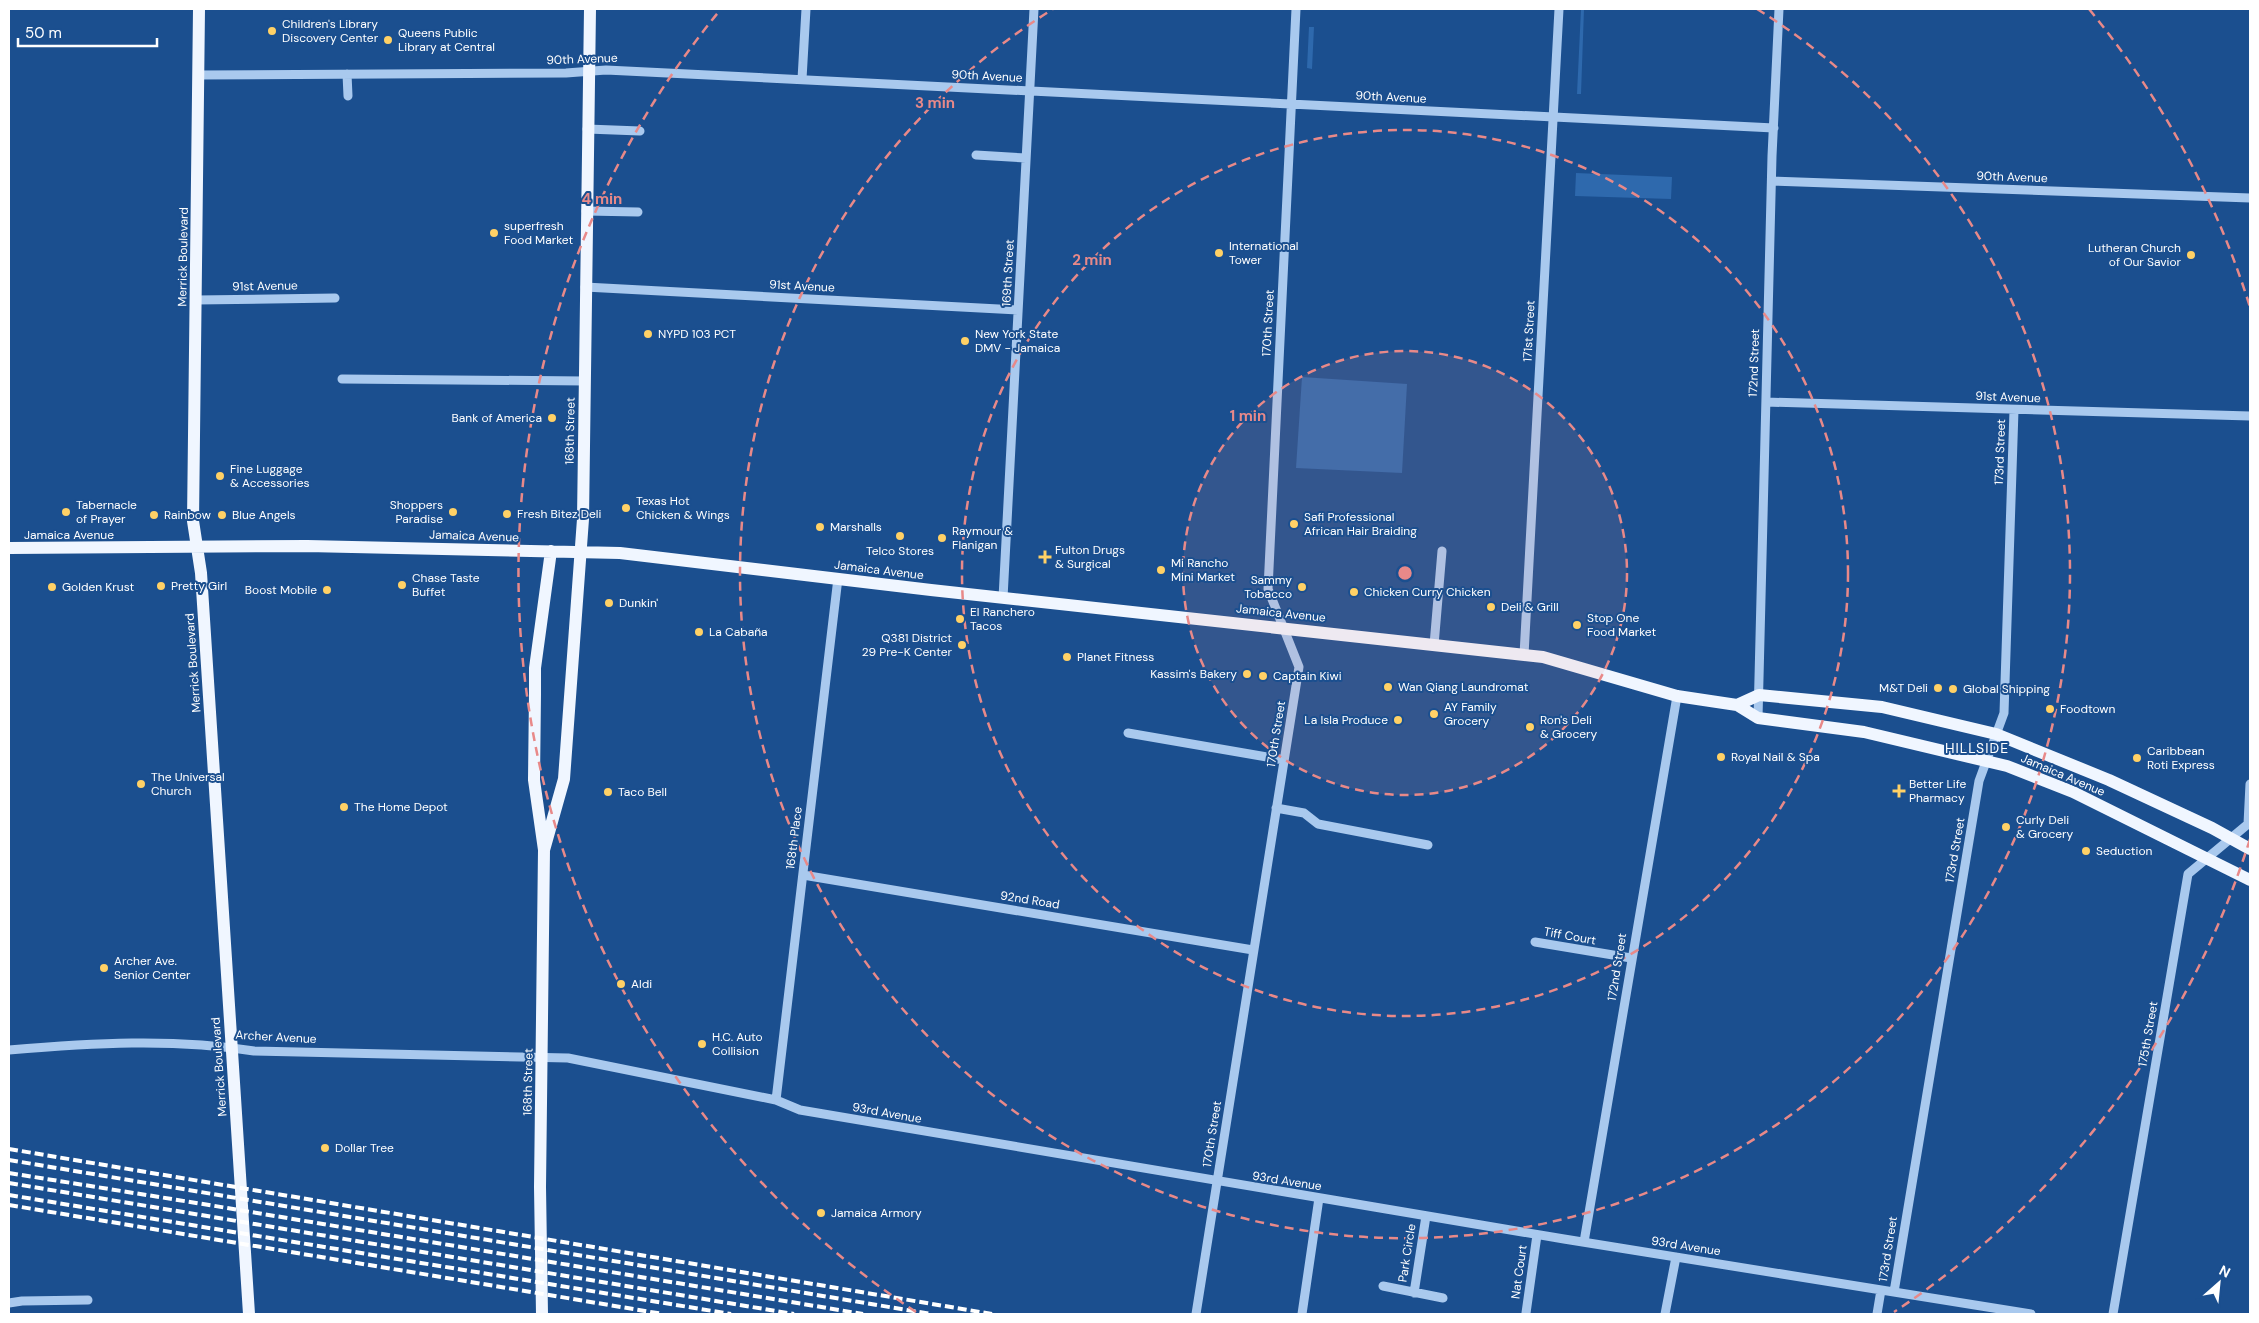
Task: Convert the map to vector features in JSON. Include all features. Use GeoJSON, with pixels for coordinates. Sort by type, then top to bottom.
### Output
{"type":"FeatureCollection","features":[{"type":"Feature","properties":{"kind":"main road","name":"Merrick Boulevard"},"geometry":{"type":"LineString","coordinates":[[199,9],[193,521],[201,583],[249,1314]]}},
{"type":"Feature","properties":{"kind":"main road","name":"168th Street"},"geometry":{"type":"LineString","coordinates":[[544,850],[564,779],[583,519],[590,9]]}},
{"type":"Feature","properties":{"kind":"main road","name":"Jamaica Avenue"},"geometry":{"type":"LineString","coordinates":[[9,548],[306,546],[620,553],[1003,598],[1543,657],[1677,696],[1737,705],[1758,718],[1864,732],[2007,766],[2073,792],[2250,880]]}},
{"type":"Feature","properties":{"kind":"main road","name":"168th Street"},"geometry":{"type":"LineString","coordinates":[[542,1314],[540,1188],[544,850],[534,780],[535,668],[552,551]]}},
{"type":"Feature","properties":{"kind":"main road","name":"Jamaica Avenue"},"geometry":{"type":"LineString","coordinates":[[1759,695],[1882,707],[1996,734],[2108,780],[2231,838],[2250,849]]}},
{"type":"Feature","properties":{"kind":"main road"},"geometry":{"type":"LineString","coordinates":[[1737,705],[1759,695]]}},
{"type":"Feature","properties":{"kind":"street"},"geometry":{"type":"LineString","coordinates":[[802,80],[806,9]]}},
{"type":"Feature","properties":{"kind":"street","name":"169th Street"},"geometry":{"type":"LineString","coordinates":[[1003,598],[1034,9]]}},
{"type":"Feature","properties":{"kind":"street","name":"170th Street"},"geometry":{"type":"LineString","coordinates":[[1196,1314],[1299,667],[1268,589],[1296,9]]}},
{"type":"Feature","properties":{"kind":"street","name":"171st Street"},"geometry":{"type":"LineString","coordinates":[[1524,655],[1559,9]]}},
{"type":"Feature","properties":{"kind":"street","name":"172nd Street"},"geometry":{"type":"LineString","coordinates":[[1758,718],[1772,181],[1779,9]]}},
{"type":"Feature","properties":{"kind":"street","name":"90th Avenue"},"geometry":{"type":"LineString","coordinates":[[199,75],[606,70],[1774,128]]}},
{"type":"Feature","properties":{"kind":"street"},"geometry":{"type":"LineString","coordinates":[[347,74],[348,96]]}},
{"type":"Feature","properties":{"kind":"street"},"geometry":{"type":"LineString","coordinates":[[587,129],[640,131]]}},
{"type":"Feature","properties":{"kind":"street"},"geometry":{"type":"LineString","coordinates":[[976,155],[1026,158]]}},
{"type":"Feature","properties":{"kind":"street","name":"90th Avenue"},"geometry":{"type":"LineString","coordinates":[[1772,181],[2250,198]]}},
{"type":"Feature","properties":{"kind":"street"},"geometry":{"type":"LineString","coordinates":[[586,211],[638,212]]}},
{"type":"Feature","properties":{"kind":"street","name":"91st Avenue"},"geometry":{"type":"LineString","coordinates":[[585,287],[1018,310]]}},
{"type":"Feature","properties":{"kind":"street","name":"91st Avenue"},"geometry":{"type":"LineString","coordinates":[[196,300],[335,298]]}},
{"type":"Feature","properties":{"kind":"street"},"geometry":{"type":"LineString","coordinates":[[342,379],[584,380]]}},
{"type":"Feature","properties":{"kind":"street","name":"91st Avenue"},"geometry":{"type":"LineString","coordinates":[[1766,402],[2250,416]]}},
{"type":"Feature","properties":{"kind":"street","name":"173rd Street"},"geometry":{"type":"LineString","coordinates":[[1894,1292],[1979,781],[2004,713],[2014,410]]}},
{"type":"Feature","properties":{"kind":"street"},"geometry":{"type":"LineString","coordinates":[[1434,645],[1442,551]]}},
{"type":"Feature","properties":{"kind":"street","name":"168th Place"},"geometry":{"type":"LineString","coordinates":[[776,1100],[838,578]]}},
{"type":"Feature","properties":{"kind":"street","name":"172nd Street"},"geometry":{"type":"LineString","coordinates":[[1584,1242],[1677,696]]}},
{"type":"Feature","properties":{"kind":"street"},"geometry":{"type":"LineString","coordinates":[[1128,733],[1284,760]]}},
{"type":"Feature","properties":{"kind":"street","name":"175th Street"},"geometry":{"type":"LineString","coordinates":[[2113,1314],[2188,874],[2248,824],[2250,784]]}},
{"type":"Feature","properties":{"kind":"street"},"geometry":{"type":"LineString","coordinates":[[1276,808],[1304,814],[1318,824],[1428,845]]}},
{"type":"Feature","properties":{"kind":"street","name":"92nd Road"},"geometry":{"type":"LineString","coordinates":[[802,875],[1253,950]]}},
{"type":"Feature","properties":{"kind":"street","name":"Tiff Court"},"geometry":{"type":"LineString","coordinates":[[1535,942],[1631,958]]}},
{"type":"Feature","properties":{"kind":"street","name":"Archer Avenue"},"geometry":{"type":"LineString","coordinates":[[9,1050],[96,1044],[210,1045],[254,1051],[542,1058]]}},
{"type":"Feature","properties":{"kind":"street","name":"93rd Avenue"},"geometry":{"type":"LineString","coordinates":[[542,1058],[568,1058],[776,1100],[800,1110],[1217,1182],[2031,1314]]}},
{"type":"Feature","properties":{"kind":"street"},"geometry":{"type":"LineString","coordinates":[[1302,1314],[1319,1198]]}},
{"type":"Feature","properties":{"kind":"street","name":"Park Circle"},"geometry":{"type":"LineString","coordinates":[[1414,1293],[1426,1216]]}},
{"type":"Feature","properties":{"kind":"street","name":"Nat Court"},"geometry":{"type":"LineString","coordinates":[[1526,1313],[1537,1235]]}},
{"type":"Feature","properties":{"kind":"street"},"geometry":{"type":"LineString","coordinates":[[1665,1314],[1676,1257]]}},
{"type":"Feature","properties":{"kind":"street","name":"Park Circle"},"geometry":{"type":"LineString","coordinates":[[1383,1286],[1443,1298]]}},
{"type":"Feature","properties":{"kind":"street"},"geometry":{"type":"LineString","coordinates":[[1877,1314],[1881,1290]]}},
{"type":"Feature","properties":{"kind":"street"},"geometry":{"type":"LineString","coordinates":[[9,1304],[22,1301],[88,1300]]}},
{"type":"Feature","properties":{"kind":"shaded area"},"geometry":{"type":"Polygon","coordinates":[[[1581,9],[1584,9],[1581,94],[1577,94],[1581,9]]]}},
{"type":"Feature","properties":{"kind":"shaded area"},"geometry":{"type":"Polygon","coordinates":[[[1309,27],[1314,27],[1312,69],[1307,68],[1309,27]]]}},
{"type":"Feature","properties":{"kind":"shaded area"},"geometry":{"type":"Polygon","coordinates":[[[1576,173],[1672,177],[1671,199],[1575,196],[1576,173]]]}},
{"type":"Feature","properties":{"kind":"shaded area"},"geometry":{"type":"Polygon","coordinates":[[[1302,377],[1407,384],[1402,473],[1296,468],[1302,377]]]}},
{"type":"Feature","properties":{"kind":"railway"},"geometry":{"type":"LineString","coordinates":[[9,1149],[992,1314]]}},
{"type":"Feature","properties":{"kind":"railway"},"geometry":{"type":"LineString","coordinates":[[9,1160],[931,1314]]}},
{"type":"Feature","properties":{"kind":"railway"},"geometry":{"type":"LineString","coordinates":[[9,1173],[863,1314]]}},
{"type":"Feature","properties":{"kind":"railway"},"geometry":{"type":"LineString","coordinates":[[9,1183],[794,1314]]}},
{"type":"Feature","properties":{"kind":"railway"},"geometry":{"type":"LineString","coordinates":[[9,1195],[731,1314]]}},
{"type":"Feature","properties":{"kind":"railway"},"geometry":{"type":"LineString","coordinates":[[9,1205],[663,1314]]}},
{"type":"Feature","properties":{"kind":"place","name":"Children's Library Discovery Center"},"geometry":{"type":"Point","coordinates":[272,31]}},
{"type":"Feature","properties":{"kind":"place","name":"Queens Public Library at Central"},"geometry":{"type":"Point","coordinates":[388,40]}},
{"type":"Feature","properties":{"kind":"place","name":"superfresh Food Market"},"geometry":{"type":"Point","coordinates":[494,233]}},
{"type":"Feature","properties":{"kind":"place","name":"International Tower"},"geometry":{"type":"Point","coordinates":[1219,253]}},
{"type":"Feature","properties":{"kind":"place","name":"Lutheran Church of Our Savior"},"geometry":{"type":"Point","coordinates":[2191,255]}},
{"type":"Feature","properties":{"kind":"place","name":"NYPD 103 PCT"},"geometry":{"type":"Point","coordinates":[648,334]}},
{"type":"Feature","properties":{"kind":"place","name":"New York State DMV - Jamaica"},"geometry":{"type":"Point","coordinates":[965,341]}},
{"type":"Feature","properties":{"kind":"place","name":"Bank of America"},"geometry":{"type":"Point","coordinates":[552,418]}},
{"type":"Feature","properties":{"kind":"place","name":"Fine Luggage & Accessories"},"geometry":{"type":"Point","coordinates":[220,476]}},
{"type":"Feature","properties":{"kind":"place","name":"Texas Hot Chicken & Wings"},"geometry":{"type":"Point","coordinates":[626,508]}},
{"type":"Feature","properties":{"kind":"place","name":"Tabernacle of Prayer"},"geometry":{"type":"Point","coordinates":[66,512]}},
{"type":"Feature","properties":{"kind":"place","name":"Shoppers Paradise"},"geometry":{"type":"Point","coordinates":[453,512]}},
{"type":"Feature","properties":{"kind":"place","name":"Fresh Bitez Deli"},"geometry":{"type":"Point","coordinates":[507,514]}},
{"type":"Feature","properties":{"kind":"place","name":"Rainbow"},"geometry":{"type":"Point","coordinates":[154,515]}},
{"type":"Feature","properties":{"kind":"place","name":"Blue Angels"},"geometry":{"type":"Point","coordinates":[222,515]}},
{"type":"Feature","properties":{"kind":"place","name":"Safi Professional African Hair Braiding"},"geometry":{"type":"Point","coordinates":[1294,524]}},
{"type":"Feature","properties":{"kind":"place","name":"Marshalls"},"geometry":{"type":"Point","coordinates":[820,527]}},
{"type":"Feature","properties":{"kind":"place","name":"Telco Stores"},"geometry":{"type":"Point","coordinates":[900,536]}},
{"type":"Feature","properties":{"kind":"place","name":"Raymour & Flanigan"},"geometry":{"type":"Point","coordinates":[942,538]}},
{"type":"Feature","properties":{"kind":"place","name":"Fulton Drugs & Surgical"},"geometry":{"type":"Point","coordinates":[1045,557]}},
{"type":"Feature","properties":{"kind":"place","name":"Mi Rancho Mini Market"},"geometry":{"type":"Point","coordinates":[1161,570]}},
{"type":"Feature","properties":{"kind":"place","name":"Chase Taste Buffet"},"geometry":{"type":"Point","coordinates":[402,585]}},
{"type":"Feature","properties":{"kind":"place","name":"Pretty Girl"},"geometry":{"type":"Point","coordinates":[161,586]}},
{"type":"Feature","properties":{"kind":"place","name":"Golden Krust"},"geometry":{"type":"Point","coordinates":[52,587]}},
{"type":"Feature","properties":{"kind":"place","name":"Sammy Tobacco"},"geometry":{"type":"Point","coordinates":[1302,587]}},
{"type":"Feature","properties":{"kind":"place","name":"Boost Mobile"},"geometry":{"type":"Point","coordinates":[327,590]}},
{"type":"Feature","properties":{"kind":"place","name":"Chicken Curry Chicken"},"geometry":{"type":"Point","coordinates":[1354,592]}},
{"type":"Feature","properties":{"kind":"place","name":"Dunkin'"},"geometry":{"type":"Point","coordinates":[609,603]}},
{"type":"Feature","properties":{"kind":"place","name":"Deli & Grill"},"geometry":{"type":"Point","coordinates":[1491,607]}},
{"type":"Feature","properties":{"kind":"place","name":"El Ranchero Tacos"},"geometry":{"type":"Point","coordinates":[960,619]}},
{"type":"Feature","properties":{"kind":"place","name":"Stop One Food Market"},"geometry":{"type":"Point","coordinates":[1577,625]}},
{"type":"Feature","properties":{"kind":"place","name":"La Cabaña"},"geometry":{"type":"Point","coordinates":[699,632]}},
{"type":"Feature","properties":{"kind":"place","name":"Q381 District 29 Pre-K Center"},"geometry":{"type":"Point","coordinates":[962,645]}},
{"type":"Feature","properties":{"kind":"place","name":"Planet Fitness"},"geometry":{"type":"Point","coordinates":[1067,657]}},
{"type":"Feature","properties":{"kind":"place","name":"Kassim's Bakery"},"geometry":{"type":"Point","coordinates":[1247,674]}},
{"type":"Feature","properties":{"kind":"place","name":"Captain Kiwi"},"geometry":{"type":"Point","coordinates":[1263,676]}},
{"type":"Feature","properties":{"kind":"place","name":"Wan Qiang Laundromat"},"geometry":{"type":"Point","coordinates":[1388,687]}},
{"type":"Feature","properties":{"kind":"place","name":"M&T Deli"},"geometry":{"type":"Point","coordinates":[1938,688]}},
{"type":"Feature","properties":{"kind":"place","name":"Global Shipping"},"geometry":{"type":"Point","coordinates":[1953,689]}},
{"type":"Feature","properties":{"kind":"place","name":"Foodtown"},"geometry":{"type":"Point","coordinates":[2050,709]}},
{"type":"Feature","properties":{"kind":"place","name":"AY Family Grocery"},"geometry":{"type":"Point","coordinates":[1434,714]}},
{"type":"Feature","properties":{"kind":"place","name":"La Isla Produce"},"geometry":{"type":"Point","coordinates":[1398,720]}},
{"type":"Feature","properties":{"kind":"place","name":"Ron's Deli & Grocery"},"geometry":{"type":"Point","coordinates":[1530,727]}},
{"type":"Feature","properties":{"kind":"place","name":"Royal Nail & Spa"},"geometry":{"type":"Point","coordinates":[1721,757]}},
{"type":"Feature","properties":{"kind":"place","name":"Caribbean Roti Express"},"geometry":{"type":"Point","coordinates":[2137,758]}},
{"type":"Feature","properties":{"kind":"place","name":"The Universal Church"},"geometry":{"type":"Point","coordinates":[141,784]}},
{"type":"Feature","properties":{"kind":"place","name":"Better Life Pharmacy"},"geometry":{"type":"Point","coordinates":[1899,791]}},
{"type":"Feature","properties":{"kind":"place","name":"Taco Bell"},"geometry":{"type":"Point","coordinates":[608,792]}},
{"type":"Feature","properties":{"kind":"place","name":"The Home Depot"},"geometry":{"type":"Point","coordinates":[344,807]}},
{"type":"Feature","properties":{"kind":"place","name":"Curly Deli & Grocery"},"geometry":{"type":"Point","coordinates":[2006,827]}},
{"type":"Feature","properties":{"kind":"place","name":"Seduction"},"geometry":{"type":"Point","coordinates":[2086,851]}},
{"type":"Feature","properties":{"kind":"place","name":"Archer Ave. Senior Center"},"geometry":{"type":"Point","coordinates":[104,968]}},
{"type":"Feature","properties":{"kind":"place","name":"Aldi"},"geometry":{"type":"Point","coordinates":[621,984]}},
{"type":"Feature","properties":{"kind":"place","name":"H.C. Auto Collision"},"geometry":{"type":"Point","coordinates":[702,1044]}},
{"type":"Feature","properties":{"kind":"place","name":"Dollar Tree"},"geometry":{"type":"Point","coordinates":[325,1148]}},
{"type":"Feature","properties":{"kind":"place","name":"Jamaica Armory"},"geometry":{"type":"Point","coordinates":[821,1213]}},
{"type":"Feature","properties":{"kind":"district","name":"HILLSIDE"},"geometry":{"type":"Point","coordinates":[1977,748]}}]}
